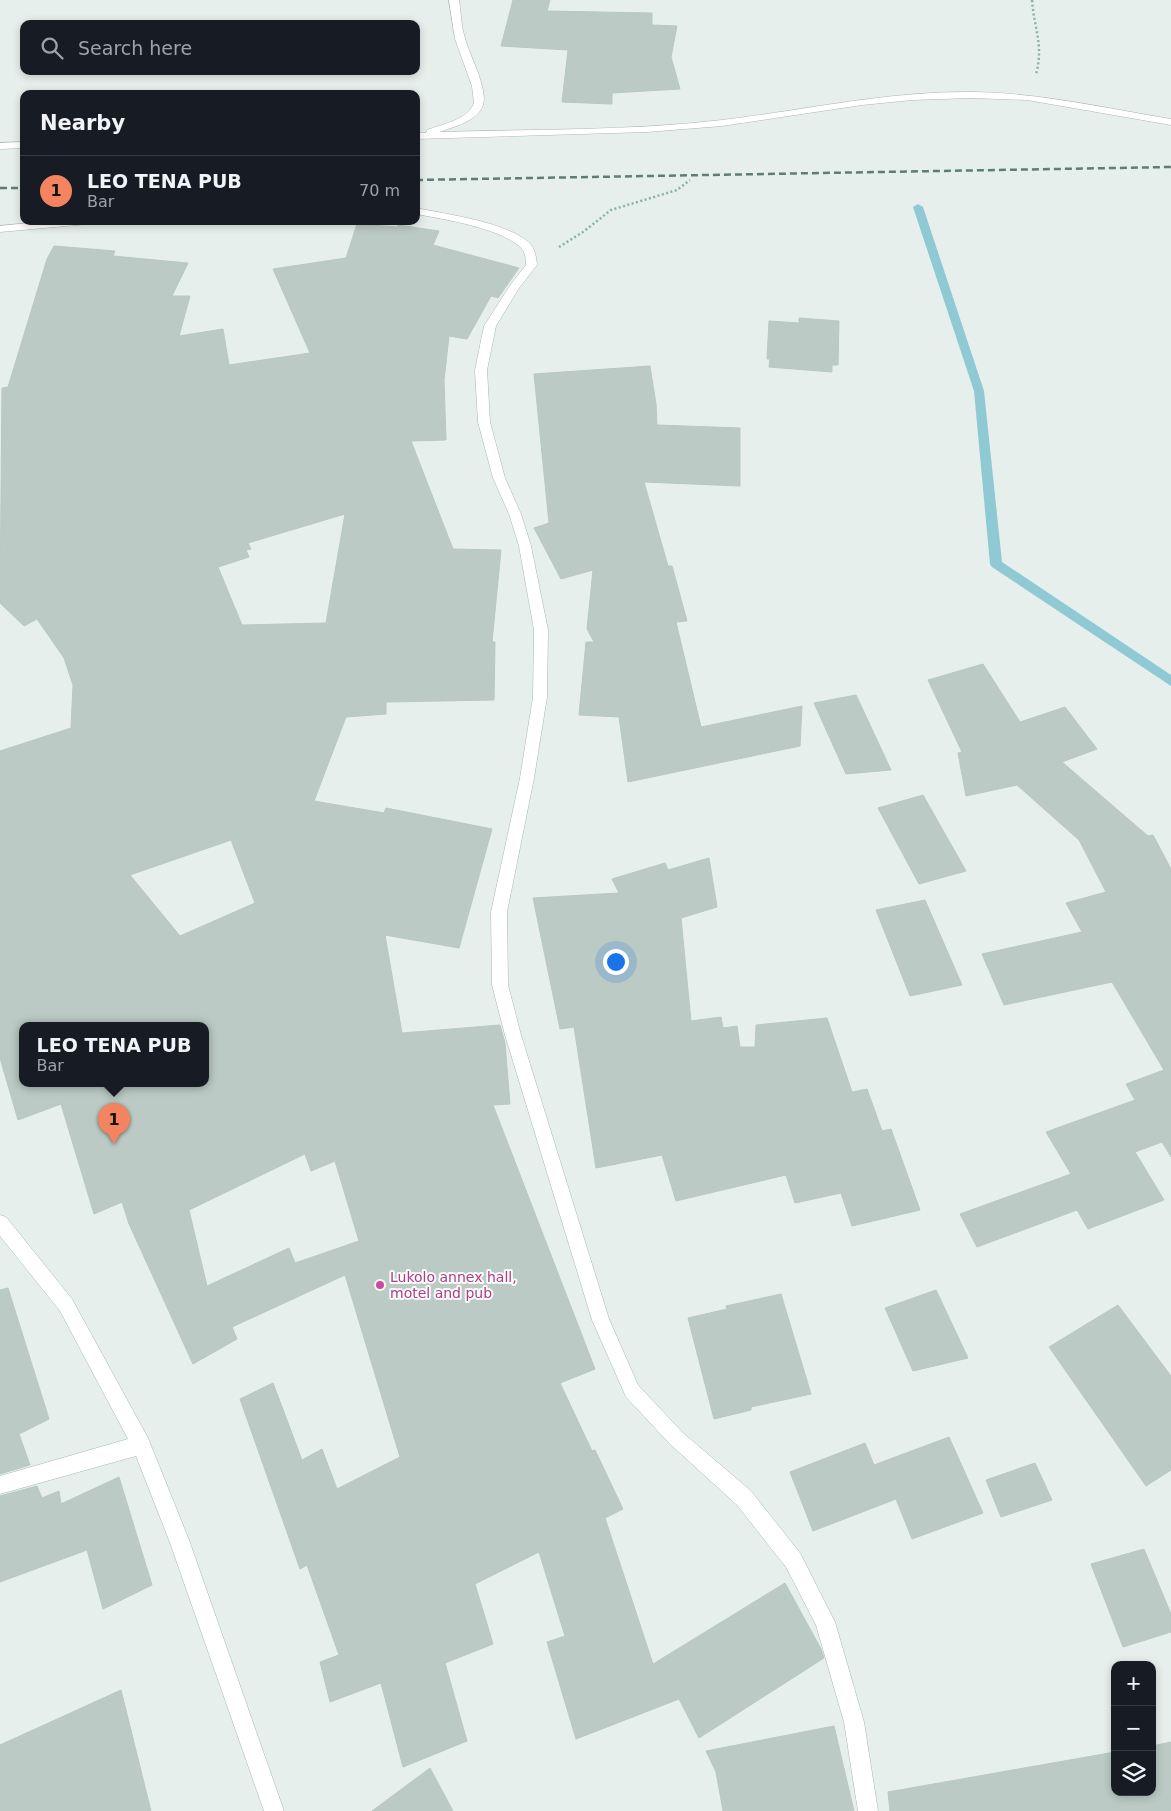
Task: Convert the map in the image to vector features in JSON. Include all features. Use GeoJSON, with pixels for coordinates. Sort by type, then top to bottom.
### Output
{"type":"FeatureCollection","features":[{"type":"Feature","properties":{"kind":"street"},"geometry":{"type":"LineString","coordinates":[[420,136],[467,116],[478,109],[480,102],[479,91],[460,38],[454,0]]}},
{"type":"Feature","properties":{"kind":"street"},"geometry":{"type":"LineString","coordinates":[[420,136],[647,129],[722,123],[853,103],[912,97],[972,95],[1027,98],[1171,122]]}},
{"type":"Feature","properties":{"kind":"street"},"geometry":{"type":"LineString","coordinates":[[0,146],[20,145]]}},
{"type":"Feature","properties":{"kind":"street"},"geometry":{"type":"LineString","coordinates":[[420,212],[497,230],[522,243],[529,250],[532,265],[515,286],[490,326],[481,370],[481,394],[486,430],[499,478],[515,514],[525,546],[540,630],[539,706],[527,778],[499,912],[500,985],[570,1224],[601,1320],[632,1391],[676,1438],[744,1498],[793,1560],[825,1622],[854,1722],[868,1811]]}},
{"type":"Feature","properties":{"kind":"street"},"geometry":{"type":"LineString","coordinates":[[0,229],[44,225]]}},
{"type":"Feature","properties":{"kind":"street"},"geometry":{"type":"LineString","coordinates":[[0,1223],[66,1305],[142,1445],[179,1540],[274,1811]]}},
{"type":"Feature","properties":{"kind":"street"},"geometry":{"type":"LineString","coordinates":[[0,1485],[142,1445]]}},
{"type":"Feature","properties":{"kind":"path"},"geometry":{"type":"LineString","coordinates":[[1027,98],[1040,63],[1041,41],[1032,0]]}},
{"type":"Feature","properties":{"kind":"path"},"geometry":{"type":"LineString","coordinates":[[532,265],[583,232],[611,210],[677,190],[690,180]]}},
{"type":"Feature","properties":{"kind":"building"},"geometry":{"type":"Polygon","coordinates":[[[513,0],[550,0],[547,11],[652,13],[652,25],[677,26],[671,57],[680,89],[612,93],[612,104],[562,102],[568,50],[501,46],[513,0]]]}},
{"type":"Feature","properties":{"kind":"building"},"geometry":{"type":"Polygon","coordinates":[[[357,225],[397,227],[398,225],[439,231],[433,245],[519,268],[498,298],[491,296],[467,339],[449,336],[444,380],[446,440],[411,441],[453,549],[501,550],[492,642],[495,642],[494,700],[386,702],[386,714],[346,717],[314,801],[384,813],[386,808],[492,829],[459,948],[385,935],[402,1033],[500,1025],[505,1043],[510,1104],[493,1105],[595,1369],[560,1383],[592,1451],[595,1450],[623,1509],[605,1518],[653,1664],[785,1583],[824,1658],[699,1738],[679,1699],[576,1739],[547,1642],[565,1636],[539,1552],[475,1584],[493,1644],[445,1663],[467,1741],[403,1767],[381,1683],[330,1702],[320,1662],[339,1655],[307,1565],[300,1569],[240,1399],[273,1383],[302,1460],[322,1449],[337,1489],[400,1457],[345,1275],[232,1327],[237,1339],[193,1364],[129,1224],[122,1202],[94,1214],[61,1104],[18,1120],[0,1058],[0,751],[71,728],[73,685],[64,658],[37,619],[24,626],[0,603],[2,388],[8,387],[47,259],[54,246],[115,251],[113,256],[188,263],[172,296],[190,296],[179,336],[223,329],[229,365],[310,353],[273,269],[346,258],[357,225]],[[345,514],[248,543],[251,549],[246,550],[249,557],[218,567],[242,625],[326,623],[345,514]],[[231,840],[130,875],[180,936],[255,903],[231,840]],[[305,1154],[189,1210],[207,1286],[289,1248],[295,1263],[359,1241],[335,1161],[311,1171],[305,1154]]]}},
{"type":"Feature","properties":{"kind":"building"},"geometry":{"type":"Polygon","coordinates":[[[799,318],[839,321],[838,365],[832,365],[832,372],[769,367],[770,359],[767,359],[769,321],[799,323],[799,318]]]}},
{"type":"Feature","properties":{"kind":"building"},"geometry":{"type":"Polygon","coordinates":[[[650,366],[657,425],[740,428],[740,486],[644,482],[668,566],[672,566],[687,621],[676,622],[701,727],[802,706],[800,746],[628,782],[619,717],[579,715],[586,642],[594,642],[587,629],[593,570],[561,579],[534,528],[549,523],[534,374],[650,366]]]}},
{"type":"Feature","properties":{"kind":"building"},"geometry":{"type":"Polygon","coordinates":[[[983,664],[1020,722],[1065,707],[1097,749],[1062,762],[1148,836],[1153,835],[1171,869],[1171,1157],[1162,1142],[1135,1152],[1164,1200],[1088,1229],[1077,1210],[977,1247],[960,1214],[1071,1174],[1046,1132],[1135,1100],[1126,1084],[1164,1070],[1112,982],[1004,1005],[982,954],[1082,932],[1066,903],[1106,892],[1079,840],[1017,785],[966,796],[958,753],[962,752],[928,680],[983,664]]]}},
{"type":"Feature","properties":{"kind":"building"},"geometry":{"type":"Polygon","coordinates":[[[856,695],[891,770],[846,774],[814,703],[856,695]]]}},
{"type":"Feature","properties":{"kind":"building"},"geometry":{"type":"Polygon","coordinates":[[[923,795],[966,871],[919,884],[878,808],[923,795]]]}},
{"type":"Feature","properties":{"kind":"building"},"geometry":{"type":"Polygon","coordinates":[[[709,858],[717,907],[681,918],[691,1021],[721,1017],[723,1028],[737,1026],[740,1047],[755,1047],[756,1025],[827,1018],[852,1092],[867,1089],[882,1131],[891,1129],[920,1210],[852,1226],[841,1193],[795,1203],[786,1175],[676,1201],[662,1155],[596,1168],[574,1027],[560,1029],[533,898],[619,893],[612,879],[665,863],[668,870],[709,858]]]}},
{"type":"Feature","properties":{"kind":"building"},"geometry":{"type":"Polygon","coordinates":[[[925,900],[962,985],[910,996],[876,910],[925,900]]]}},
{"type":"Feature","properties":{"kind":"building"},"geometry":{"type":"Polygon","coordinates":[[[8,1288],[49,1419],[19,1434],[30,1465],[0,1474],[0,1290],[8,1288]]]}},
{"type":"Feature","properties":{"kind":"building"},"geometry":{"type":"Polygon","coordinates":[[[936,1290],[968,1358],[913,1371],[885,1308],[936,1290]]]}},
{"type":"Feature","properties":{"kind":"building"},"geometry":{"type":"Polygon","coordinates":[[[781,1294],[811,1394],[751,1407],[751,1410],[714,1419],[688,1318],[727,1309],[726,1306],[781,1294]]]}},
{"type":"Feature","properties":{"kind":"building"},"geometry":{"type":"Polygon","coordinates":[[[1118,1305],[1171,1376],[1171,1470],[1146,1486],[1049,1347],[1118,1305]]]}},
{"type":"Feature","properties":{"kind":"building"},"geometry":{"type":"Polygon","coordinates":[[[949,1437],[983,1513],[912,1539],[896,1499],[813,1531],[790,1472],[865,1443],[874,1465],[949,1437]]]}},
{"type":"Feature","properties":{"kind":"building"},"geometry":{"type":"Polygon","coordinates":[[[1035,1463],[1052,1500],[1001,1517],[986,1480],[1035,1463]]]}},
{"type":"Feature","properties":{"kind":"building"},"geometry":{"type":"Polygon","coordinates":[[[119,1477],[152,1585],[103,1609],[87,1550],[0,1582],[0,1496],[37,1486],[42,1498],[59,1491],[61,1504],[119,1477]]]}},
{"type":"Feature","properties":{"kind":"building"},"geometry":{"type":"Polygon","coordinates":[[[1144,1549],[1171,1614],[1171,1632],[1123,1647],[1091,1564],[1144,1549]]]}},
{"type":"Feature","properties":{"kind":"building"},"geometry":{"type":"Polygon","coordinates":[[[121,1690],[151,1811],[0,1811],[0,1745],[121,1690]]]}},
{"type":"Feature","properties":{"kind":"building"},"geometry":{"type":"Polygon","coordinates":[[[834,1726],[854,1811],[723,1811],[716,1772],[706,1751],[834,1726]]]}},
{"type":"Feature","properties":{"kind":"building"},"geometry":{"type":"Polygon","coordinates":[[[1171,1742],[1171,1811],[890,1811],[888,1792],[1111,1753],[1111,1796],[1156,1796],[1156,1745],[1171,1742]]]}},
{"type":"Feature","properties":{"kind":"building"},"geometry":{"type":"Polygon","coordinates":[[[430,1768],[453,1811],[372,1811],[430,1768]]]}},
{"type":"Feature","properties":{"kind":"waterway"},"geometry":{"type":"LineString","coordinates":[[918,207],[979,391],[996,564],[1117,643],[1171,681]]}},
{"type":"Feature","properties":{"kind":"railway"},"geometry":{"type":"LineString","coordinates":[[420,180],[1171,167]]}},
{"type":"Feature","properties":{"kind":"railway"},"geometry":{"type":"LineString","coordinates":[[0,188],[20,188]]}},
{"type":"Feature","properties":{"kind":"place","name":"LEO TENA PUB"},"geometry":{"type":"Point","coordinates":[114,1144]}},
{"type":"Feature","properties":{"kind":"place","name":"Lukolo annex hall, motel and pub"},"geometry":{"type":"Point","coordinates":[380,1285]}}]}
